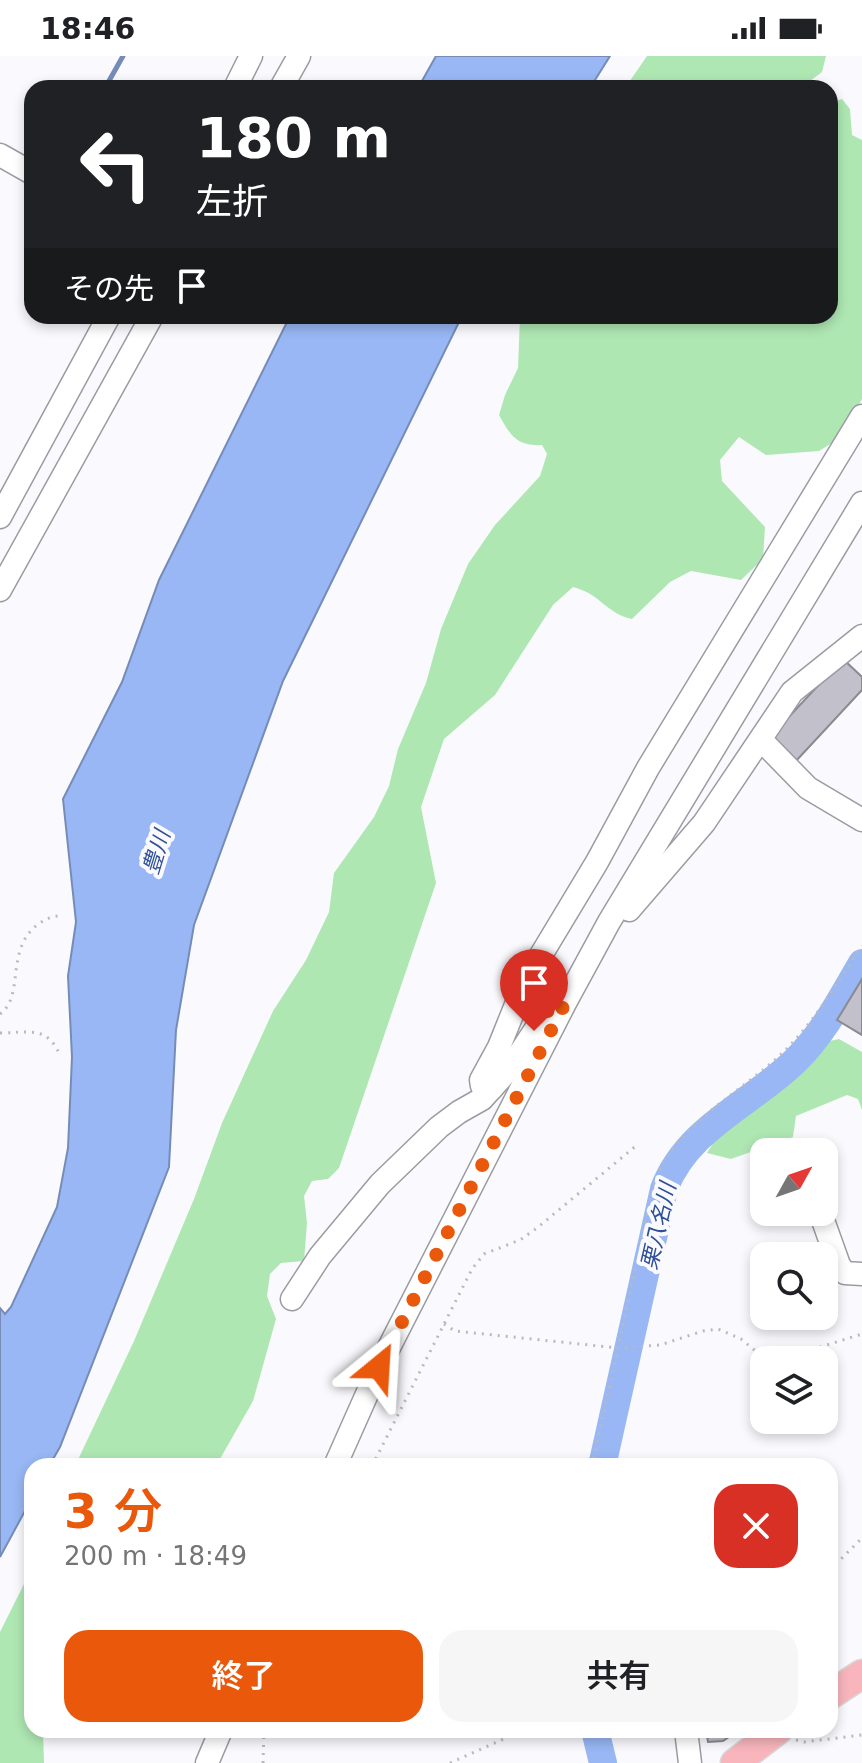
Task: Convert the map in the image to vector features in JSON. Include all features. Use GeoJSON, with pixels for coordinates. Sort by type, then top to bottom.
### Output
{"type":"FeatureCollection","features":[{"type":"Feature","properties":{"kind":"main road"},"geometry":{"type":"LineString","coordinates":[[838,1690],[862,1674]]}},
{"type":"Feature","properties":{"kind":"main road"},"geometry":{"type":"LineString","coordinates":[[735,1763],[767,1738]]}},
{"type":"Feature","properties":{"kind":"street"},"geometry":{"type":"LineString","coordinates":[[239,80],[251,56]]}},
{"type":"Feature","properties":{"kind":"street"},"geometry":{"type":"LineString","coordinates":[[286,80],[299,56]]}},
{"type":"Feature","properties":{"kind":"street"},"geometry":{"type":"LineString","coordinates":[[0,155],[24,168]]}},
{"type":"Feature","properties":{"kind":"street"},"geometry":{"type":"LineString","coordinates":[[0,517],[105,324]]}},
{"type":"Feature","properties":{"kind":"street"},"geometry":{"type":"LineString","coordinates":[[0,590],[148,324]]}},
{"type":"Feature","properties":{"kind":"street"},"geometry":{"type":"LineString","coordinates":[[492,1088],[486,1090],[481,1080],[499,1047],[526,980],[597,862],[648,768],[862,416]]}},
{"type":"Feature","properties":{"kind":"street"},"geometry":{"type":"LineString","coordinates":[[339,1458],[379,1367],[609,922],[862,503]]}},
{"type":"Feature","properties":{"kind":"street"},"geometry":{"type":"LineString","coordinates":[[609,922],[630,910],[704,823],[792,692],[862,636]]}},
{"type":"Feature","properties":{"kind":"street"},"geometry":{"type":"LineString","coordinates":[[760,742],[808,788],[862,820]]}},
{"type":"Feature","properties":{"kind":"street"},"geometry":{"type":"LineString","coordinates":[[292,1299],[320,1256],[380,1184],[439,1127],[482,1099],[510,1068],[545,1012],[555,1004],[565,1003]]}},
{"type":"Feature","properties":{"kind":"street"},"geometry":{"type":"LineString","coordinates":[[825,1226],[845,1273],[862,1274]]}},
{"type":"Feature","properties":{"kind":"street"},"geometry":{"type":"LineString","coordinates":[[207,1763],[218,1738]]}},
{"type":"Feature","properties":{"kind":"street"},"geometry":{"type":"LineString","coordinates":[[687,1738],[690,1763]]}},
{"type":"Feature","properties":{"kind":"path"},"geometry":{"type":"LineString","coordinates":[[0,1014],[11,1002],[21,943],[38,924],[60,916]]}},
{"type":"Feature","properties":{"kind":"path"},"geometry":{"type":"LineString","coordinates":[[594,1458],[621,1348],[655,1179],[662,1161],[686,1133],[794,1041],[862,946]]}},
{"type":"Feature","properties":{"kind":"path"},"geometry":{"type":"LineString","coordinates":[[0,1033],[27,1032],[47,1036],[54,1041],[59,1053]]}},
{"type":"Feature","properties":{"kind":"path"},"geometry":{"type":"LineString","coordinates":[[376,1458],[472,1269],[484,1254],[520,1240],[537,1228],[637,1145]]}},
{"type":"Feature","properties":{"kind":"path"},"geometry":{"type":"LineString","coordinates":[[444,1324],[455,1331],[621,1348],[660,1345],[718,1329],[741,1339],[764,1358],[779,1360],[862,1334]]}},
{"type":"Feature","properties":{"kind":"path"},"geometry":{"type":"LineString","coordinates":[[838,1562],[862,1538]]}},
{"type":"Feature","properties":{"kind":"path"},"geometry":{"type":"LineString","coordinates":[[838,1738],[862,1735]]}},
{"type":"Feature","properties":{"kind":"path"},"geometry":{"type":"LineString","coordinates":[[263,1763],[264,1738]]}},
{"type":"Feature","properties":{"kind":"path"},"geometry":{"type":"LineString","coordinates":[[450,1763],[506,1738]]}},
{"type":"Feature","properties":{"kind":"path"},"geometry":{"type":"LineString","coordinates":[[785,1738],[804,1742],[837,1738]]}},
{"type":"Feature","properties":{"kind":"green space"},"geometry":{"type":"Polygon","coordinates":[[[647,56],[826,56],[822,72],[812,80],[630,80],[647,56]]]}},
{"type":"Feature","properties":{"kind":"green space"},"geometry":{"type":"Polygon","coordinates":[[[842,99],[850,109],[852,135],[862,140],[862,399],[840,438],[819,451],[766,455],[739,437],[720,460],[722,481],[765,527],[763,559],[741,580],[691,571],[670,582],[632,619],[573,587],[553,605],[495,695],[444,739],[421,807],[436,883],[339,1168],[328,1179],[312,1181],[304,1196],[307,1223],[304,1261],[281,1263],[270,1274],[267,1296],[276,1319],[253,1401],[221,1458],[79,1458],[134,1341],[194,1199],[222,1123],[273,1011],[306,960],[329,912],[334,873],[374,817],[389,786],[398,749],[426,683],[441,629],[468,564],[495,525],[540,476],[547,454],[542,445],[520,442],[499,415],[518,368],[520,324],[838,324],[838,100],[842,99]]]}},
{"type":"Feature","properties":{"kind":"green space"},"geometry":{"type":"Polygon","coordinates":[[[839,1039],[862,1052],[862,1110],[858,1099],[847,1095],[796,1116],[793,1137],[750,1138],[750,1152],[731,1159],[707,1153],[719,1133],[805,1065],[825,1042],[839,1039]]]}},
{"type":"Feature","properties":{"kind":"green space"},"geometry":{"type":"Polygon","coordinates":[[[24,1584],[24,1738],[43,1738],[44,1763],[0,1763],[0,1632],[24,1584]]]}},
{"type":"Feature","properties":{"kind":"water"},"geometry":{"type":"Polygon","coordinates":[[[436,56],[610,56],[595,80],[422,80],[436,56]]]}},
{"type":"Feature","properties":{"kind":"water","name":"豊川"},"geometry":{"type":"Polygon","coordinates":[[[286,324],[458,324],[283,681],[194,925],[176,1030],[169,1167],[60,1447],[54,1458],[24,1458],[24,1513],[0,1557],[0,1308],[5,1314],[11,1307],[57,1207],[68,1148],[72,1057],[68,976],[76,922],[63,799],[122,682],[159,580],[286,324]]]}},
{"type":"Feature","properties":{"kind":"building"},"geometry":{"type":"Polygon","coordinates":[[[843,659],[862,677],[862,690],[795,762],[769,738],[843,659]]]}},
{"type":"Feature","properties":{"kind":"building"},"geometry":{"type":"Polygon","coordinates":[[[862,979],[862,1035],[837,1020],[862,979]]]}},
{"type":"Feature","properties":{"kind":"building"},"geometry":{"type":"Polygon","coordinates":[[[707,1738],[727,1738],[723,1741],[708,1742],[707,1738]]]}},
{"type":"Feature","properties":{"kind":"waterway"},"geometry":{"type":"LineString","coordinates":[[110,80],[123,56]]}},
{"type":"Feature","properties":{"kind":"waterway","name":"栗八名川"},"geometry":{"type":"LineString","coordinates":[[604,1458],[664,1189],[674,1168],[704,1133],[795,1061],[815,1039],[862,963]]}},
{"type":"Feature","properties":{"kind":"waterway","name":"栗八名川"},"geometry":{"type":"LineString","coordinates":[[597,1738],[603,1763]]}},
{"type":"Feature","properties":{"kind":"route"},"geometry":{"type":"LineString","coordinates":[[379,1367],[565,1003],[555,1004],[545,1012],[534,1031]]}}]}
